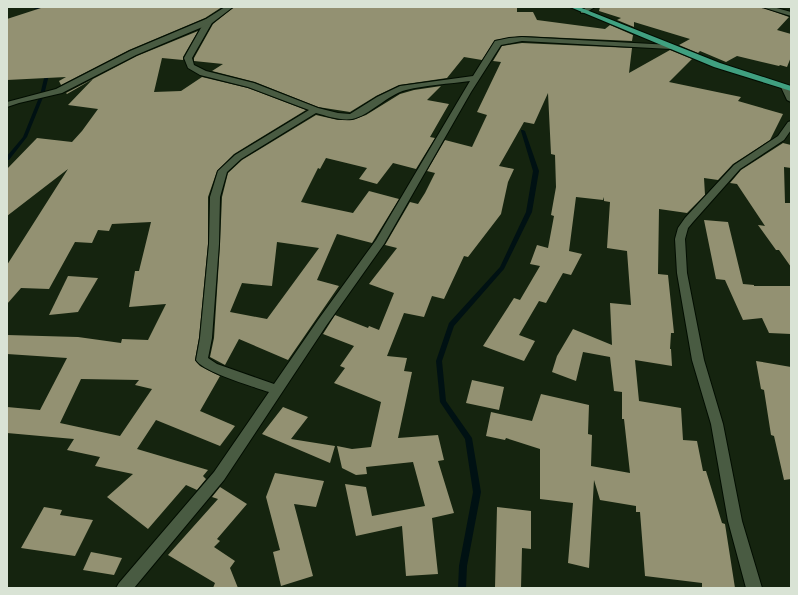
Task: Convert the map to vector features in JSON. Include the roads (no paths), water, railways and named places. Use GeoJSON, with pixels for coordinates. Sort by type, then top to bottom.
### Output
{"type":"FeatureCollection","features":[{"type":"Feature","properties":{"kind":"highway"},"geometry":{"type":"LineString","coordinates":[[573,7],[717,65],[788,88]]}},
{"type":"Feature","properties":{"kind":"street"},"geometry":{"type":"LineString","coordinates":[[7,104],[59,91],[139,50],[209,21],[230,7]]}},
{"type":"Feature","properties":{"kind":"street"},"geometry":{"type":"LineString","coordinates":[[583,12],[592,7]]}},
{"type":"Feature","properties":{"kind":"street"},"geometry":{"type":"LineString","coordinates":[[765,7],[791,14]]}},
{"type":"Feature","properties":{"kind":"street"},"geometry":{"type":"LineString","coordinates":[[209,21],[188,58],[191,66],[203,73],[257,87],[315,110],[338,116],[351,116],[361,112],[380,98],[403,88],[476,78]]}},
{"type":"Feature","properties":{"kind":"street"},"geometry":{"type":"LineString","coordinates":[[124,588],[219,476],[276,390],[380,242],[498,43],[509,40],[541,40],[671,47]]}},
{"type":"Feature","properties":{"kind":"street"},"geometry":{"type":"LineString","coordinates":[[788,88],[791,100]]}},
{"type":"Feature","properties":{"kind":"street"},"geometry":{"type":"LineString","coordinates":[[276,390],[213,367],[202,360],[206,338],[214,244],[215,197],[223,171],[238,157],[315,110]]}},
{"type":"Feature","properties":{"kind":"street"},"geometry":{"type":"LineString","coordinates":[[754,588],[735,521],[717,424],[698,360],[682,273],[680,239],[683,228],[689,220],[737,167],[781,138],[791,124]]}},
{"type":"Feature","properties":{"kind":"waterway"},"geometry":{"type":"LineString","coordinates":[[34,7],[43,11],[44,13]]}},
{"type":"Feature","properties":{"kind":"waterway"},"geometry":{"type":"LineString","coordinates":[[7,159],[25,137],[42,95],[48,71]]}},
{"type":"Feature","properties":{"kind":"waterway"},"geometry":{"type":"LineString","coordinates":[[462,588],[463,566],[477,492],[468,438],[443,402],[439,361],[451,325],[502,268],[529,212],[536,171],[523,131]]}}]}
